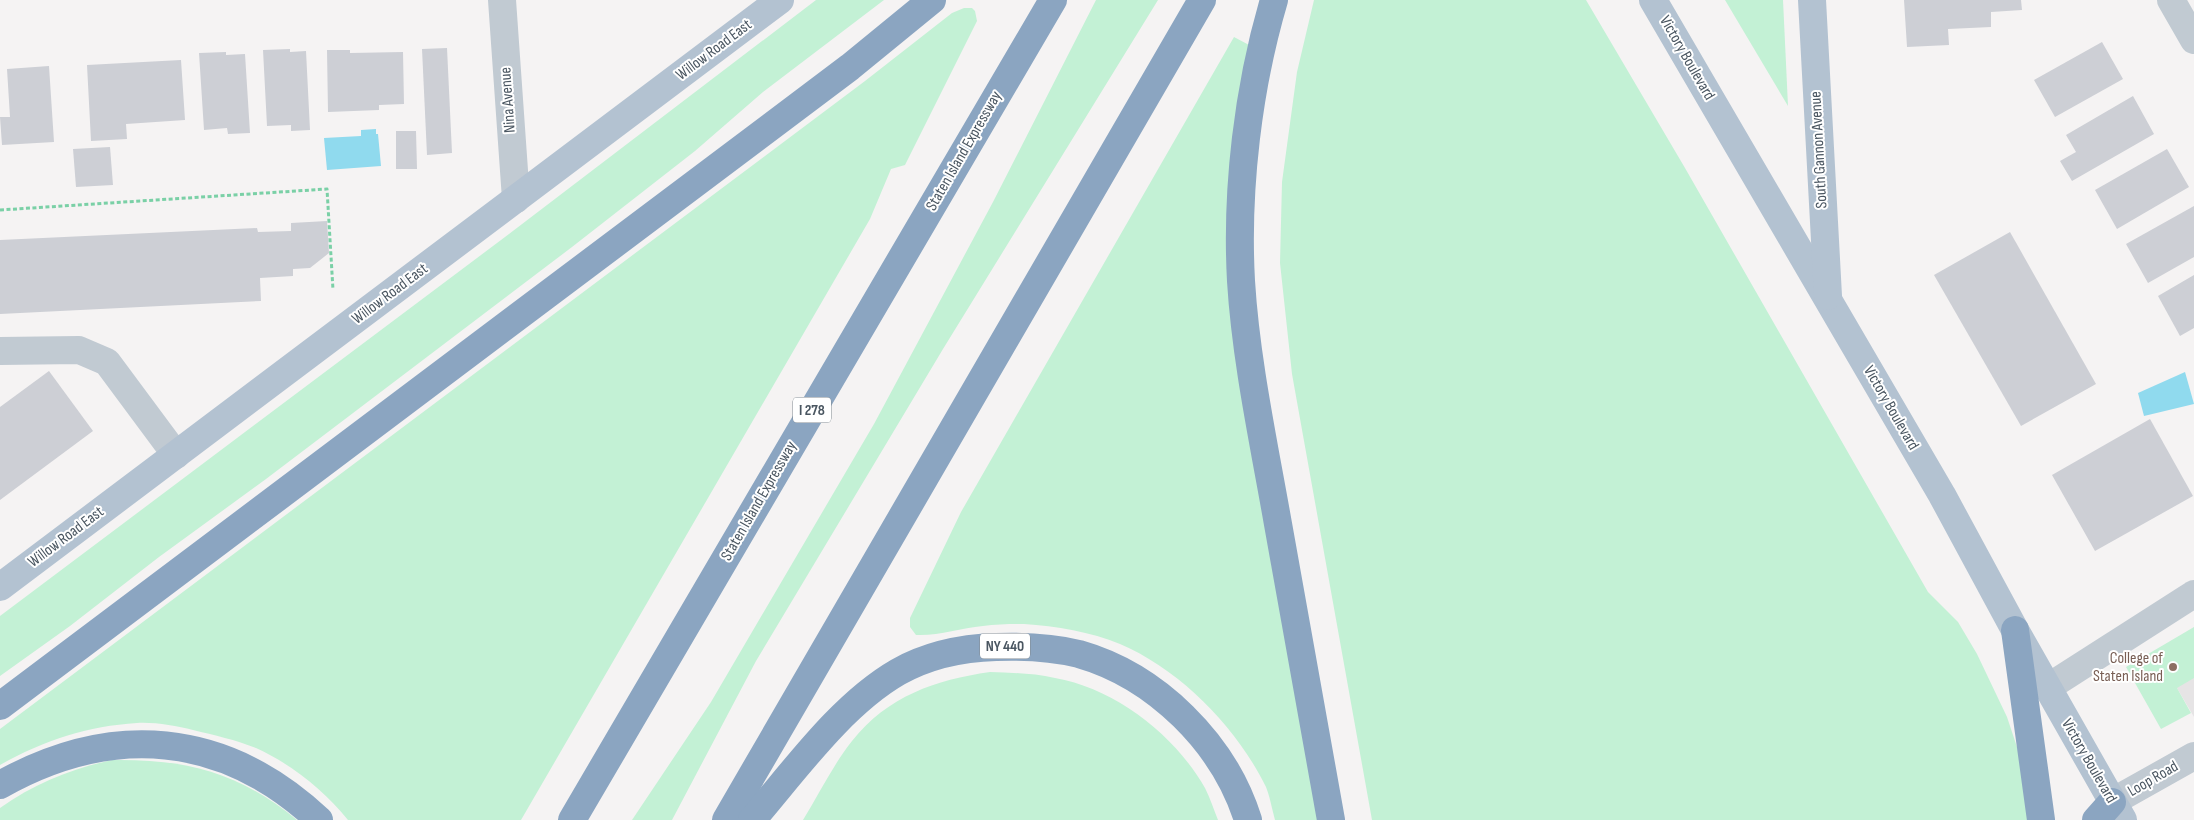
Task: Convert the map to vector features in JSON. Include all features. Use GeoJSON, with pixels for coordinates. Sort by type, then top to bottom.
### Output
{"type":"FeatureCollection","features":[{"type":"Feature","properties":{"kind":"highway"},"geometry":{"type":"LineString","coordinates":[[0,706],[842,73],[889,37],[932,0]]}},
{"type":"Feature","properties":{"kind":"highway","name":"Staten Island Expressway"},"geometry":{"type":"LineString","coordinates":[[572,820],[1053,0]]}},
{"type":"Feature","properties":{"kind":"highway"},"geometry":{"type":"LineString","coordinates":[[726,820],[1202,0]]}},
{"type":"Feature","properties":{"kind":"highway"},"geometry":{"type":"LineString","coordinates":[[1274,0],[1255,75],[1247,124],[1243,182],[1241,280],[1253,375],[1331,820]]}},
{"type":"Feature","properties":{"kind":"highway"},"geometry":{"type":"LineString","coordinates":[[2014,630],[2041,820]]}},
{"type":"Feature","properties":{"kind":"highway","name":"NY 440"},"geometry":{"type":"LineString","coordinates":[[752,820],[829,731],[872,690],[897,673],[917,662],[964,649],[1021,646],[1053,649],[1079,655],[1128,674],[1152,690],[1195,727],[1231,777],[1248,820]]}},
{"type":"Feature","properties":{"kind":"highway"},"geometry":{"type":"LineString","coordinates":[[0,785],[30,769],[86,750],[143,743],[171,746],[196,751],[248,770],[273,783],[319,820]]}},
{"type":"Feature","properties":{"kind":"main road","name":"Willow Road East"},"geometry":{"type":"LineString","coordinates":[[0,587],[780,0]]}},
{"type":"Feature","properties":{"kind":"main road","name":"Victory Boulevard"},"geometry":{"type":"LineString","coordinates":[[1653,0],[1942,495],[2047,688],[2110,814]]}},
{"type":"Feature","properties":{"kind":"main road","name":"South Gannon Avenue"},"geometry":{"type":"LineString","coordinates":[[1812,0],[1828,300]]}},
{"type":"Feature","properties":{"kind":"street","name":"Nina Avenue"},"geometry":{"type":"LineString","coordinates":[[502,0],[516,199]]}},
{"type":"Feature","properties":{"kind":"street"},"geometry":{"type":"LineString","coordinates":[[2171,0],[2194,40]]}},
{"type":"Feature","properties":{"kind":"street"},"geometry":{"type":"LineString","coordinates":[[0,351],[78,350],[107,362],[176,455]]}},
{"type":"Feature","properties":{"kind":"street"},"geometry":{"type":"LineString","coordinates":[[2047,688],[2194,594]]}},
{"type":"Feature","properties":{"kind":"street","name":"Loop Road"},"geometry":{"type":"LineString","coordinates":[[2110,814],[2194,756]]}},
{"type":"Feature","properties":{"kind":"path"},"geometry":{"type":"LineString","coordinates":[[0,210],[326,189],[333,290]]}},
{"type":"Feature","properties":{"kind":"shaded area"},"geometry":{"type":"Polygon","coordinates":[[[2194,627],[2194,717],[2177,688],[2194,627]]]}},
{"type":"Feature","properties":{"kind":"green space"},"geometry":{"type":"Polygon","coordinates":[[[816,0],[884,0],[763,92],[695,151],[572,247],[70,626],[0,676],[0,616],[501,240],[816,0]]]}},
{"type":"Feature","properties":{"kind":"green space"},"geometry":{"type":"Polygon","coordinates":[[[1096,0],[1158,0],[943,349],[756,661],[672,820],[632,820],[711,702],[874,424],[993,202],[1096,0]]]}},
{"type":"Feature","properties":{"kind":"green space"},"geometry":{"type":"Polygon","coordinates":[[[1314,0],[1586,0],[1685,168],[1928,592],[1958,622],[1977,654],[2007,717],[2024,768],[2033,820],[1372,820],[1292,374],[1280,263],[1282,182],[1297,72],[1314,0]]]}},
{"type":"Feature","properties":{"kind":"green space"},"geometry":{"type":"Polygon","coordinates":[[[1725,0],[1783,0],[1788,106],[1725,0]]]}},
{"type":"Feature","properties":{"kind":"green space"},"geometry":{"type":"Polygon","coordinates":[[[964,8],[972,8],[975,11],[977,21],[905,165],[891,169],[870,219],[521,820],[348,820],[318,788],[269,754],[225,738],[158,724],[137,723],[83,731],[49,742],[0,765],[0,729],[865,81],[952,13],[964,8]]]}},
{"type":"Feature","properties":{"kind":"green space"},"geometry":{"type":"Polygon","coordinates":[[[1234,37],[1251,46],[1232,188],[1322,820],[1275,820],[1266,787],[1240,743],[1223,723],[1185,685],[1143,655],[1120,644],[1061,628],[1024,624],[974,627],[925,635],[916,635],[910,627],[910,618],[961,512],[1234,37]]]}},
{"type":"Feature","properties":{"kind":"green space"},"geometry":{"type":"Polygon","coordinates":[[[2194,627],[2194,678],[2177,688],[2191,713],[2161,729],[2126,667],[2194,627]]]}},
{"type":"Feature","properties":{"kind":"green space"},"geometry":{"type":"Polygon","coordinates":[[[990,672],[1031,674],[1055,678],[1100,692],[1121,703],[1160,732],[1192,768],[1205,788],[1218,820],[803,820],[845,750],[866,725],[881,712],[932,685],[990,672]]]}},
{"type":"Feature","properties":{"kind":"green space"},"geometry":{"type":"Polygon","coordinates":[[[112,760],[164,762],[210,772],[254,790],[297,820],[0,820],[0,808],[26,791],[54,778],[112,760]]]}},
{"type":"Feature","properties":{"kind":"water"},"geometry":{"type":"Polygon","coordinates":[[[376,129],[381,166],[327,170],[324,138],[361,136],[361,130],[376,129]]]}},
{"type":"Feature","properties":{"kind":"water"},"geometry":{"type":"Polygon","coordinates":[[[2185,372],[2194,404],[2144,416],[2138,393],[2185,372]]]}},
{"type":"Feature","properties":{"kind":"building"},"geometry":{"type":"Polygon","coordinates":[[[1904,0],[2021,0],[2022,10],[1991,12],[1991,27],[1948,29],[1949,45],[1907,47],[1904,0]]]}},
{"type":"Feature","properties":{"kind":"building"},"geometry":{"type":"Polygon","coordinates":[[[2102,42],[2123,79],[2055,117],[2034,80],[2102,42]]]}},
{"type":"Feature","properties":{"kind":"building"},"geometry":{"type":"Polygon","coordinates":[[[447,48],[452,153],[427,155],[422,49],[447,48]]]}},
{"type":"Feature","properties":{"kind":"building"},"geometry":{"type":"Polygon","coordinates":[[[290,49],[290,52],[306,51],[310,130],[291,131],[291,125],[267,126],[263,50],[290,49]]]}},
{"type":"Feature","properties":{"kind":"building"},"geometry":{"type":"Polygon","coordinates":[[[327,50],[350,50],[350,53],[403,52],[404,104],[379,105],[379,110],[328,112],[327,50]]]}},
{"type":"Feature","properties":{"kind":"building"},"geometry":{"type":"Polygon","coordinates":[[[226,52],[226,55],[245,54],[250,133],[228,134],[227,128],[204,130],[199,53],[226,52]]]}},
{"type":"Feature","properties":{"kind":"building"},"geometry":{"type":"Polygon","coordinates":[[[181,60],[185,120],[126,124],[127,139],[91,141],[87,65],[181,60]]]}},
{"type":"Feature","properties":{"kind":"building"},"geometry":{"type":"Polygon","coordinates":[[[49,66],[54,142],[2,145],[0,117],[10,117],[7,69],[49,66]]]}},
{"type":"Feature","properties":{"kind":"building"},"geometry":{"type":"Polygon","coordinates":[[[2133,96],[2154,134],[2072,181],[2060,161],[2076,152],[2066,135],[2133,96]]]}},
{"type":"Feature","properties":{"kind":"building"},"geometry":{"type":"Polygon","coordinates":[[[396,131],[416,131],[417,169],[396,169],[396,131]]]}},
{"type":"Feature","properties":{"kind":"building"},"geometry":{"type":"Polygon","coordinates":[[[110,147],[113,185],[76,187],[73,149],[110,147]]]}},
{"type":"Feature","properties":{"kind":"building"},"geometry":{"type":"Polygon","coordinates":[[[2167,149],[2189,187],[2117,229],[2095,190],[2167,149]]]}},
{"type":"Feature","properties":{"kind":"building"},"geometry":{"type":"Polygon","coordinates":[[[2194,206],[2194,257],[2148,283],[2126,244],[2194,206]]]}},
{"type":"Feature","properties":{"kind":"building"},"geometry":{"type":"Polygon","coordinates":[[[327,221],[329,253],[310,268],[293,269],[293,276],[260,278],[261,301],[0,314],[0,240],[257,228],[258,232],[291,231],[291,223],[327,221]]]}},
{"type":"Feature","properties":{"kind":"building"},"geometry":{"type":"Polygon","coordinates":[[[2010,232],[2096,384],[2021,426],[1934,275],[2010,232]]]}},
{"type":"Feature","properties":{"kind":"building"},"geometry":{"type":"Polygon","coordinates":[[[2194,275],[2194,328],[2180,336],[2158,296],[2194,275]]]}},
{"type":"Feature","properties":{"kind":"building"},"geometry":{"type":"Polygon","coordinates":[[[49,371],[93,431],[0,500],[0,407],[49,371]]]}},
{"type":"Feature","properties":{"kind":"building"},"geometry":{"type":"Polygon","coordinates":[[[2150,419],[2193,496],[2095,551],[2052,475],[2150,419]]]}},
{"type":"Feature","properties":{"kind":"place","name":"College of Staten Island"},"geometry":{"type":"Point","coordinates":[2173,667]}}]}
